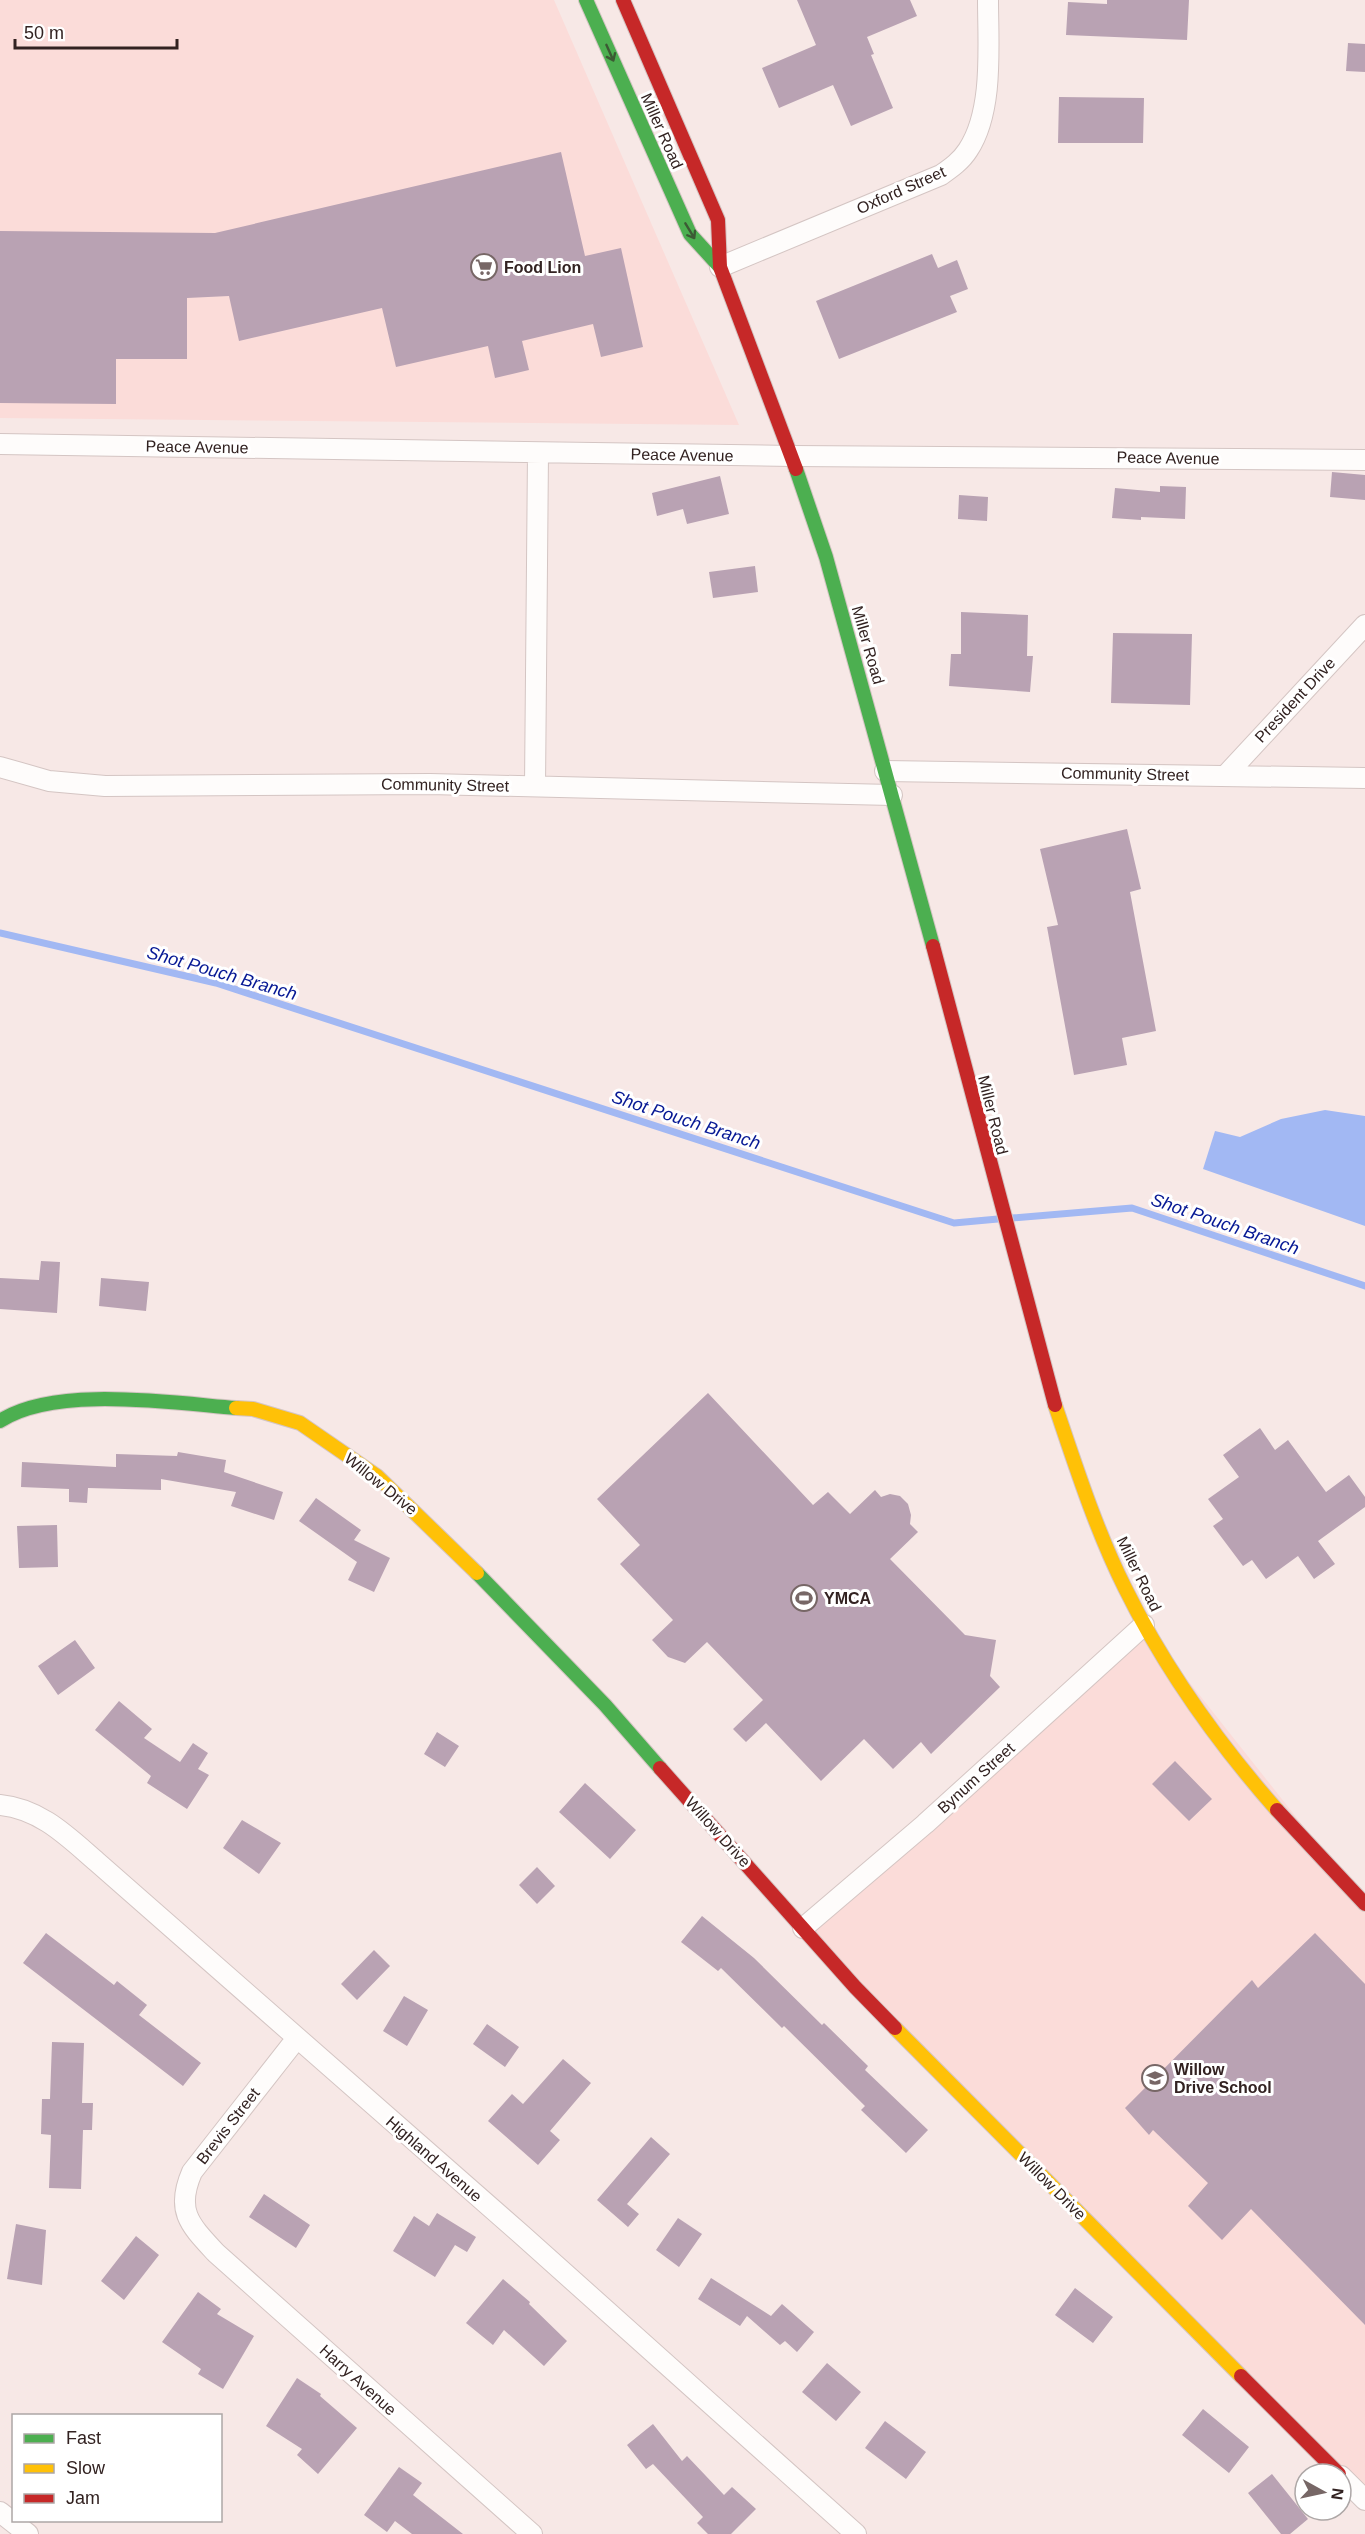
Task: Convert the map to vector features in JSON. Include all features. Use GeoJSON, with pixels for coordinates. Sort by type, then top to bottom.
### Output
{"type":"FeatureCollection","features":[{"type":"Feature","properties":{"kind":"main road","name":"Miller Road"},"geometry":{"type":"LineString","coordinates":[[586,0],[690,234],[720,267]]}},
{"type":"Feature","properties":{"kind":"main road","name":"Miller Road"},"geometry":{"type":"LineString","coordinates":[[623,0],[718,220],[720,267],[792,456],[826,557],[892,795],[1047,1379],[1086,1498],[1125,1588],[1172,1671],[1233,1758],[1304,1841],[1365,1904]]}},
{"type":"Feature","properties":{"kind":"main road","name":"Willow Drive"},"geometry":{"type":"LineString","coordinates":[[0,1420],[33,1407],[66,1402],[119,1399],[253,1409],[300,1423],[377,1476],[453,1548],[605,1705],[855,1987],[1327,2462]]}},
{"type":"Feature","properties":{"kind":"street","name":"Oxford Street"},"geometry":{"type":"LineString","coordinates":[[720,267],[941,175],[959,162],[969,150],[982,115],[987,74],[988,0]]}},
{"type":"Feature","properties":{"kind":"street","name":"Peace Avenue"},"geometry":{"type":"LineString","coordinates":[[0,444],[792,456],[1365,460]]}},
{"type":"Feature","properties":{"kind":"street"},"geometry":{"type":"LineString","coordinates":[[535,786],[538,453]]}},
{"type":"Feature","properties":{"kind":"street","name":"President Drive"},"geometry":{"type":"LineString","coordinates":[[1226,775],[1365,625]]}},
{"type":"Feature","properties":{"kind":"street","name":"Community Street"},"geometry":{"type":"LineString","coordinates":[[0,767],[49,781],[105,786],[430,784],[892,795]]}},
{"type":"Feature","properties":{"kind":"street","name":"Community Street"},"geometry":{"type":"LineString","coordinates":[[885,771],[1365,778]]}},
{"type":"Feature","properties":{"kind":"street","name":"Bynum Street"},"geometry":{"type":"LineString","coordinates":[[803,1928],[925,1824],[1144,1624]]}},
{"type":"Feature","properties":{"kind":"street","name":"Highland Avenue"},"geometry":{"type":"LineString","coordinates":[[0,1805],[13,1806],[46,1819],[531,2243],[856,2534]]}},
{"type":"Feature","properties":{"kind":"street","name":"Brevis Street"},"geometry":{"type":"LineString","coordinates":[[190,2221],[184,2202],[184,2190],[192,2172],[297,2038]]}},
{"type":"Feature","properties":{"kind":"street","name":"Harry Avenue"},"geometry":{"type":"LineString","coordinates":[[190,2221],[194,2230],[216,2253],[532,2534]]}},
{"type":"Feature","properties":{"kind":"street","name":"Willow Drive"},"geometry":{"type":"LineString","coordinates":[[1353,2488],[1365,2500]]}},
{"type":"Feature","properties":{"kind":"street"},"geometry":{"type":"LineString","coordinates":[[0,2512],[12,2521]]}},
{"type":"Feature","properties":{"kind":"street"},"geometry":{"type":"LineString","coordinates":[[13,2522],[28,2534]]}},
{"type":"Feature","properties":{"kind":"shaded area"},"geometry":{"type":"Polygon","coordinates":[[[0,0],[554,0],[739,425],[0,418],[0,0]]]}},
{"type":"Feature","properties":{"kind":"shaded area","name":"Willow Drive School"},"geometry":{"type":"Polygon","coordinates":[[[1144,1625],[1365,1904],[1365,2500],[1353,2488],[1353,2462],[1328,2462],[803,1928],[1144,1625]]]}},
{"type":"Feature","properties":{"kind":"water"},"geometry":{"type":"Polygon","coordinates":[[[1325,1110],[1365,1116],[1365,1226],[1203,1169],[1215,1131],[1240,1137],[1281,1119],[1325,1110]]]}},
{"type":"Feature","properties":{"kind":"building"},"geometry":{"type":"Polygon","coordinates":[[[797,0],[910,0],[917,16],[867,37],[874,54],[871,55],[893,108],[851,126],[833,85],[779,108],[762,68],[816,45],[797,0]]]}},
{"type":"Feature","properties":{"kind":"building"},"geometry":{"type":"Polygon","coordinates":[[[1107,0],[1189,0],[1187,40],[1066,35],[1068,2],[1107,4],[1107,0]]]}},
{"type":"Feature","properties":{"kind":"building"},"geometry":{"type":"Polygon","coordinates":[[[1348,43],[1365,44],[1365,72],[1346,71],[1348,43]]]}},
{"type":"Feature","properties":{"kind":"building"},"geometry":{"type":"Polygon","coordinates":[[[1059,97],[1144,98],[1143,143],[1058,143],[1059,97]]]}},
{"type":"Feature","properties":{"kind":"building"},"geometry":{"type":"Polygon","coordinates":[[[561,152],[585,256],[621,248],[643,347],[601,357],[593,324],[522,341],[529,370],[495,378],[488,346],[396,367],[382,308],[239,341],[229,296],[187,298],[187,359],[116,359],[116,404],[0,403],[0,231],[215,233],[561,152]]]}},
{"type":"Feature","properties":{"kind":"building"},"geometry":{"type":"Polygon","coordinates":[[[932,254],[938,268],[957,260],[968,289],[950,296],[957,312],[839,359],[816,301],[932,254]]]}},
{"type":"Feature","properties":{"kind":"building"},"geometry":{"type":"Polygon","coordinates":[[[1332,472],[1365,475],[1365,500],[1330,497],[1332,472]]]}},
{"type":"Feature","properties":{"kind":"building"},"geometry":{"type":"Polygon","coordinates":[[[720,476],[729,514],[687,524],[683,509],[657,516],[652,493],[720,476]]]}},
{"type":"Feature","properties":{"kind":"building"},"geometry":{"type":"Polygon","coordinates":[[[1160,486],[1186,487],[1185,519],[1112,518],[1115,488],[1160,492],[1160,486]]]}},
{"type":"Feature","properties":{"kind":"building"},"geometry":{"type":"Polygon","coordinates":[[[959,495],[988,497],[987,521],[958,519],[959,495]]]}},
{"type":"Feature","properties":{"kind":"building"},"geometry":{"type":"Polygon","coordinates":[[[755,566],[758,592],[713,598],[709,572],[755,566]]]}},
{"type":"Feature","properties":{"kind":"building"},"geometry":{"type":"Polygon","coordinates":[[[961,612],[1028,615],[1027,656],[1033,656],[1030,692],[949,686],[951,654],[961,654],[961,612]]]}},
{"type":"Feature","properties":{"kind":"building"},"geometry":{"type":"Polygon","coordinates":[[[1113,633],[1192,634],[1190,705],[1111,703],[1113,633]]]}},
{"type":"Feature","properties":{"kind":"building"},"geometry":{"type":"Polygon","coordinates":[[[1127,829],[1141,889],[1130,892],[1156,1031],[1122,1038],[1127,1065],[1074,1075],[1047,927],[1058,925],[1040,849],[1127,829]]]}},
{"type":"Feature","properties":{"kind":"building"},"geometry":{"type":"Polygon","coordinates":[[[41,1261],[60,1262],[57,1313],[0,1309],[0,1278],[39,1280],[41,1261]]]}},
{"type":"Feature","properties":{"kind":"building"},"geometry":{"type":"Polygon","coordinates":[[[101,1278],[149,1282],[146,1311],[99,1306],[101,1278]]]}},
{"type":"Feature","properties":{"kind":"building","name":"YMCA"},"geometry":{"type":"Polygon","coordinates":[[[708,1393],[813,1505],[828,1492],[850,1514],[875,1490],[881,1497],[890,1494],[900,1496],[908,1504],[911,1515],[910,1524],[918,1532],[890,1559],[965,1635],[996,1640],[990,1676],[1000,1687],[931,1754],[921,1742],[893,1769],[864,1739],[821,1781],[766,1723],[746,1742],[733,1729],[763,1700],[707,1642],[685,1663],[668,1657],[652,1640],[673,1620],[620,1564],[640,1545],[597,1499],[708,1393]]]}},
{"type":"Feature","properties":{"kind":"building"},"geometry":{"type":"Polygon","coordinates":[[[1260,1428],[1275,1450],[1288,1440],[1326,1492],[1349,1475],[1365,1497],[1365,1507],[1318,1541],[1335,1564],[1314,1579],[1298,1556],[1266,1579],[1252,1560],[1243,1566],[1213,1526],[1223,1519],[1208,1499],[1239,1477],[1223,1455],[1260,1428]]]}},
{"type":"Feature","properties":{"kind":"building"},"geometry":{"type":"Polygon","coordinates":[[[178,1452],[226,1460],[224,1472],[283,1492],[274,1520],[231,1506],[236,1492],[161,1479],[161,1490],[88,1488],[87,1503],[69,1502],[69,1489],[21,1487],[22,1462],[116,1467],[116,1454],[177,1456],[178,1452]]]}},
{"type":"Feature","properties":{"kind":"building"},"geometry":{"type":"Polygon","coordinates":[[[316,1498],[361,1530],[354,1540],[390,1558],[374,1592],[348,1580],[357,1562],[299,1521],[316,1498]]]}},
{"type":"Feature","properties":{"kind":"building"},"geometry":{"type":"Polygon","coordinates":[[[57,1525],[58,1567],[19,1568],[17,1526],[57,1525]]]}},
{"type":"Feature","properties":{"kind":"building"},"geometry":{"type":"Polygon","coordinates":[[[75,1640],[95,1668],[58,1695],[38,1666],[75,1640]]]}},
{"type":"Feature","properties":{"kind":"building"},"geometry":{"type":"Polygon","coordinates":[[[119,1701],[152,1729],[144,1738],[180,1762],[193,1743],[208,1753],[198,1769],[209,1775],[187,1809],[147,1783],[151,1776],[95,1730],[119,1701]]]}},
{"type":"Feature","properties":{"kind":"building"},"geometry":{"type":"Polygon","coordinates":[[[437,1732],[459,1746],[445,1767],[424,1754],[437,1732]]]}},
{"type":"Feature","properties":{"kind":"building"},"geometry":{"type":"Polygon","coordinates":[[[1175,1761],[1212,1799],[1189,1821],[1152,1784],[1175,1761]]]}},
{"type":"Feature","properties":{"kind":"building"},"geometry":{"type":"Polygon","coordinates":[[[585,1783],[636,1830],[610,1859],[559,1812],[585,1783]]]}},
{"type":"Feature","properties":{"kind":"building"},"geometry":{"type":"Polygon","coordinates":[[[242,1820],[281,1843],[259,1874],[223,1848],[242,1820]]]}},
{"type":"Feature","properties":{"kind":"building"},"geometry":{"type":"Polygon","coordinates":[[[537,1867],[555,1886],[537,1904],[519,1885],[537,1867]]]}},
{"type":"Feature","properties":{"kind":"building"},"geometry":{"type":"Polygon","coordinates":[[[702,1916],[754,1958],[822,2025],[824,2023],[868,2066],[865,2070],[928,2130],[906,2153],[861,2110],[865,2106],[784,2026],[782,2028],[721,1968],[718,1971],[681,1942],[702,1916]]]}},
{"type":"Feature","properties":{"kind":"building"},"geometry":{"type":"Polygon","coordinates":[[[46,1933],[114,1985],[117,1981],[147,2005],[139,2015],[201,2063],[183,2086],[23,1963],[46,1933]]]}},
{"type":"Feature","properties":{"kind":"building"},"geometry":{"type":"Polygon","coordinates":[[[1315,1933],[1365,1984],[1365,2325],[1251,2209],[1222,2240],[1188,2206],[1208,2183],[1153,2130],[1149,2135],[1125,2108],[1252,1980],[1258,1988],[1315,1933]]]}},
{"type":"Feature","properties":{"kind":"building"},"geometry":{"type":"Polygon","coordinates":[[[374,1950],[390,1966],[357,2000],[341,1984],[374,1950]]]}},
{"type":"Feature","properties":{"kind":"building"},"geometry":{"type":"Polygon","coordinates":[[[404,1996],[428,2010],[407,2046],[383,2031],[404,1996]]]}},
{"type":"Feature","properties":{"kind":"building"},"geometry":{"type":"Polygon","coordinates":[[[487,2024],[519,2047],[505,2067],[473,2044],[487,2024]]]}},
{"type":"Feature","properties":{"kind":"building"},"geometry":{"type":"Polygon","coordinates":[[[52,2042],[84,2043],[82,2103],[93,2103],[92,2130],[83,2130],[81,2189],[49,2188],[51,2135],[41,2134],[42,2099],[50,2099],[52,2042]]]}},
{"type":"Feature","properties":{"kind":"building"},"geometry":{"type":"Polygon","coordinates":[[[563,2059],[591,2083],[550,2131],[560,2140],[538,2165],[488,2121],[512,2094],[523,2104],[563,2059]]]}},
{"type":"Feature","properties":{"kind":"building"},"geometry":{"type":"Polygon","coordinates":[[[651,2137],[670,2154],[627,2204],[639,2214],[628,2227],[597,2200],[651,2137]]]}},
{"type":"Feature","properties":{"kind":"building"},"geometry":{"type":"Polygon","coordinates":[[[264,2194],[310,2225],[296,2248],[249,2217],[264,2194]]]}},
{"type":"Feature","properties":{"kind":"building"},"geometry":{"type":"Polygon","coordinates":[[[437,2213],[476,2237],[467,2252],[455,2245],[435,2277],[393,2251],[414,2216],[429,2226],[437,2213]]]}},
{"type":"Feature","properties":{"kind":"building"},"geometry":{"type":"Polygon","coordinates":[[[678,2218],[702,2234],[679,2267],[656,2250],[678,2218]]]}},
{"type":"Feature","properties":{"kind":"building"},"geometry":{"type":"Polygon","coordinates":[[[16,2224],[46,2230],[42,2285],[7,2279],[16,2224]]]}},
{"type":"Feature","properties":{"kind":"building"},"geometry":{"type":"Polygon","coordinates":[[[136,2236],[159,2255],[124,2300],[101,2281],[136,2236]]]}},
{"type":"Feature","properties":{"kind":"building"},"geometry":{"type":"Polygon","coordinates":[[[711,2278],[771,2316],[782,2304],[814,2332],[797,2352],[785,2341],[780,2345],[747,2316],[740,2326],[698,2299],[711,2278]]]}},
{"type":"Feature","properties":{"kind":"building"},"geometry":{"type":"Polygon","coordinates":[[[503,2279],[530,2302],[529,2304],[567,2341],[544,2366],[504,2330],[493,2345],[466,2323],[503,2279]]]}},
{"type":"Feature","properties":{"kind":"building"},"geometry":{"type":"Polygon","coordinates":[[[1075,2288],[1113,2317],[1093,2343],[1055,2315],[1075,2288]]]}},
{"type":"Feature","properties":{"kind":"building"},"geometry":{"type":"Polygon","coordinates":[[[198,2292],[221,2309],[217,2314],[254,2336],[223,2389],[198,2374],[201,2369],[162,2342],[198,2292]]]}},
{"type":"Feature","properties":{"kind":"building"},"geometry":{"type":"Polygon","coordinates":[[[827,2363],[861,2392],[836,2421],[802,2392],[827,2363]]]}},
{"type":"Feature","properties":{"kind":"building"},"geometry":{"type":"Polygon","coordinates":[[[297,2378],[321,2394],[320,2396],[357,2428],[318,2474],[297,2455],[302,2449],[266,2426],[297,2378]]]}},
{"type":"Feature","properties":{"kind":"building"},"geometry":{"type":"Polygon","coordinates":[[[1203,2409],[1249,2447],[1229,2473],[1182,2435],[1203,2409]]]}},
{"type":"Feature","properties":{"kind":"building"},"geometry":{"type":"Polygon","coordinates":[[[885,2421],[926,2452],[906,2479],[865,2448],[885,2421]]]}},
{"type":"Feature","properties":{"kind":"building"},"geometry":{"type":"Polygon","coordinates":[[[653,2424],[682,2461],[687,2456],[724,2495],[732,2487],[756,2509],[731,2534],[708,2534],[697,2523],[703,2517],[653,2464],[646,2469],[627,2445],[653,2424]]]}},
{"type":"Feature","properties":{"kind":"building"},"geometry":{"type":"Polygon","coordinates":[[[399,2467],[422,2483],[413,2495],[463,2534],[412,2534],[395,2521],[387,2532],[364,2515],[399,2467]]]}},
{"type":"Feature","properties":{"kind":"building"},"geometry":{"type":"Polygon","coordinates":[[[1272,2474],[1293,2500],[1293,2522],[1304,2522],[1290,2534],[1281,2534],[1248,2493],[1272,2474]]]}},
{"type":"Feature","properties":{"kind":"waterway","name":"Shot Pouch Branch"},"geometry":{"type":"LineString","coordinates":[[0,933],[216,983],[954,1223],[998,1219]]}},
{"type":"Feature","properties":{"kind":"waterway","name":"Shot Pouch Branch"},"geometry":{"type":"LineString","coordinates":[[1012,1218],[1132,1208],[1365,1286]]}},
{"type":"Feature","properties":{"kind":"traffic: fast"},"geometry":{"type":"LineString","coordinates":[[586,0],[690,234],[720,267]]}},
{"type":"Feature","properties":{"kind":"traffic: fast"},"geometry":{"type":"LineString","coordinates":[[796,469],[826,557],[933,946]]}},
{"type":"Feature","properties":{"kind":"traffic: fast"},"geometry":{"type":"LineString","coordinates":[[0,1421],[23,1410],[51,1403],[82,1400],[148,1400],[236,1408]]}},
{"type":"Feature","properties":{"kind":"traffic: fast"},"geometry":{"type":"LineString","coordinates":[[477,1573],[605,1705],[660,1768]]}},
{"type":"Feature","properties":{"kind":"traffic: slow"},"geometry":{"type":"LineString","coordinates":[[1055,1405],[1096,1521],[1125,1588],[1141,1618],[1194,1704],[1255,1785],[1277,1810]]}},
{"type":"Feature","properties":{"kind":"traffic: slow"},"geometry":{"type":"LineString","coordinates":[[236,1408],[253,1409],[300,1423],[377,1476],[477,1573]]}},
{"type":"Feature","properties":{"kind":"traffic: slow"},"geometry":{"type":"LineString","coordinates":[[895,2028],[1241,2376]]}},
{"type":"Feature","properties":{"kind":"traffic: jam"},"geometry":{"type":"LineString","coordinates":[[623,0],[718,220],[720,267],[796,469]]}},
{"type":"Feature","properties":{"kind":"traffic: jam"},"geometry":{"type":"LineString","coordinates":[[933,946],[1055,1405]]}},
{"type":"Feature","properties":{"kind":"traffic: jam"},"geometry":{"type":"LineString","coordinates":[[660,1768],[855,1987],[895,2028]]}},
{"type":"Feature","properties":{"kind":"traffic: jam"},"geometry":{"type":"LineString","coordinates":[[1277,1810],[1365,1904]]}},
{"type":"Feature","properties":{"kind":"traffic: jam"},"geometry":{"type":"LineString","coordinates":[[1241,2376],[1327,2462]]}},
{"type":"Feature","properties":{"kind":"place","name":"Food Lion"},"geometry":{"type":"Point","coordinates":[484,267]}},
{"type":"Feature","properties":{"kind":"place","name":"YMCA"},"geometry":{"type":"Point","coordinates":[804,1598]}},
{"type":"Feature","properties":{"kind":"place","name":"Willow Drive School"},"geometry":{"type":"Point","coordinates":[1155,2078]}}]}
